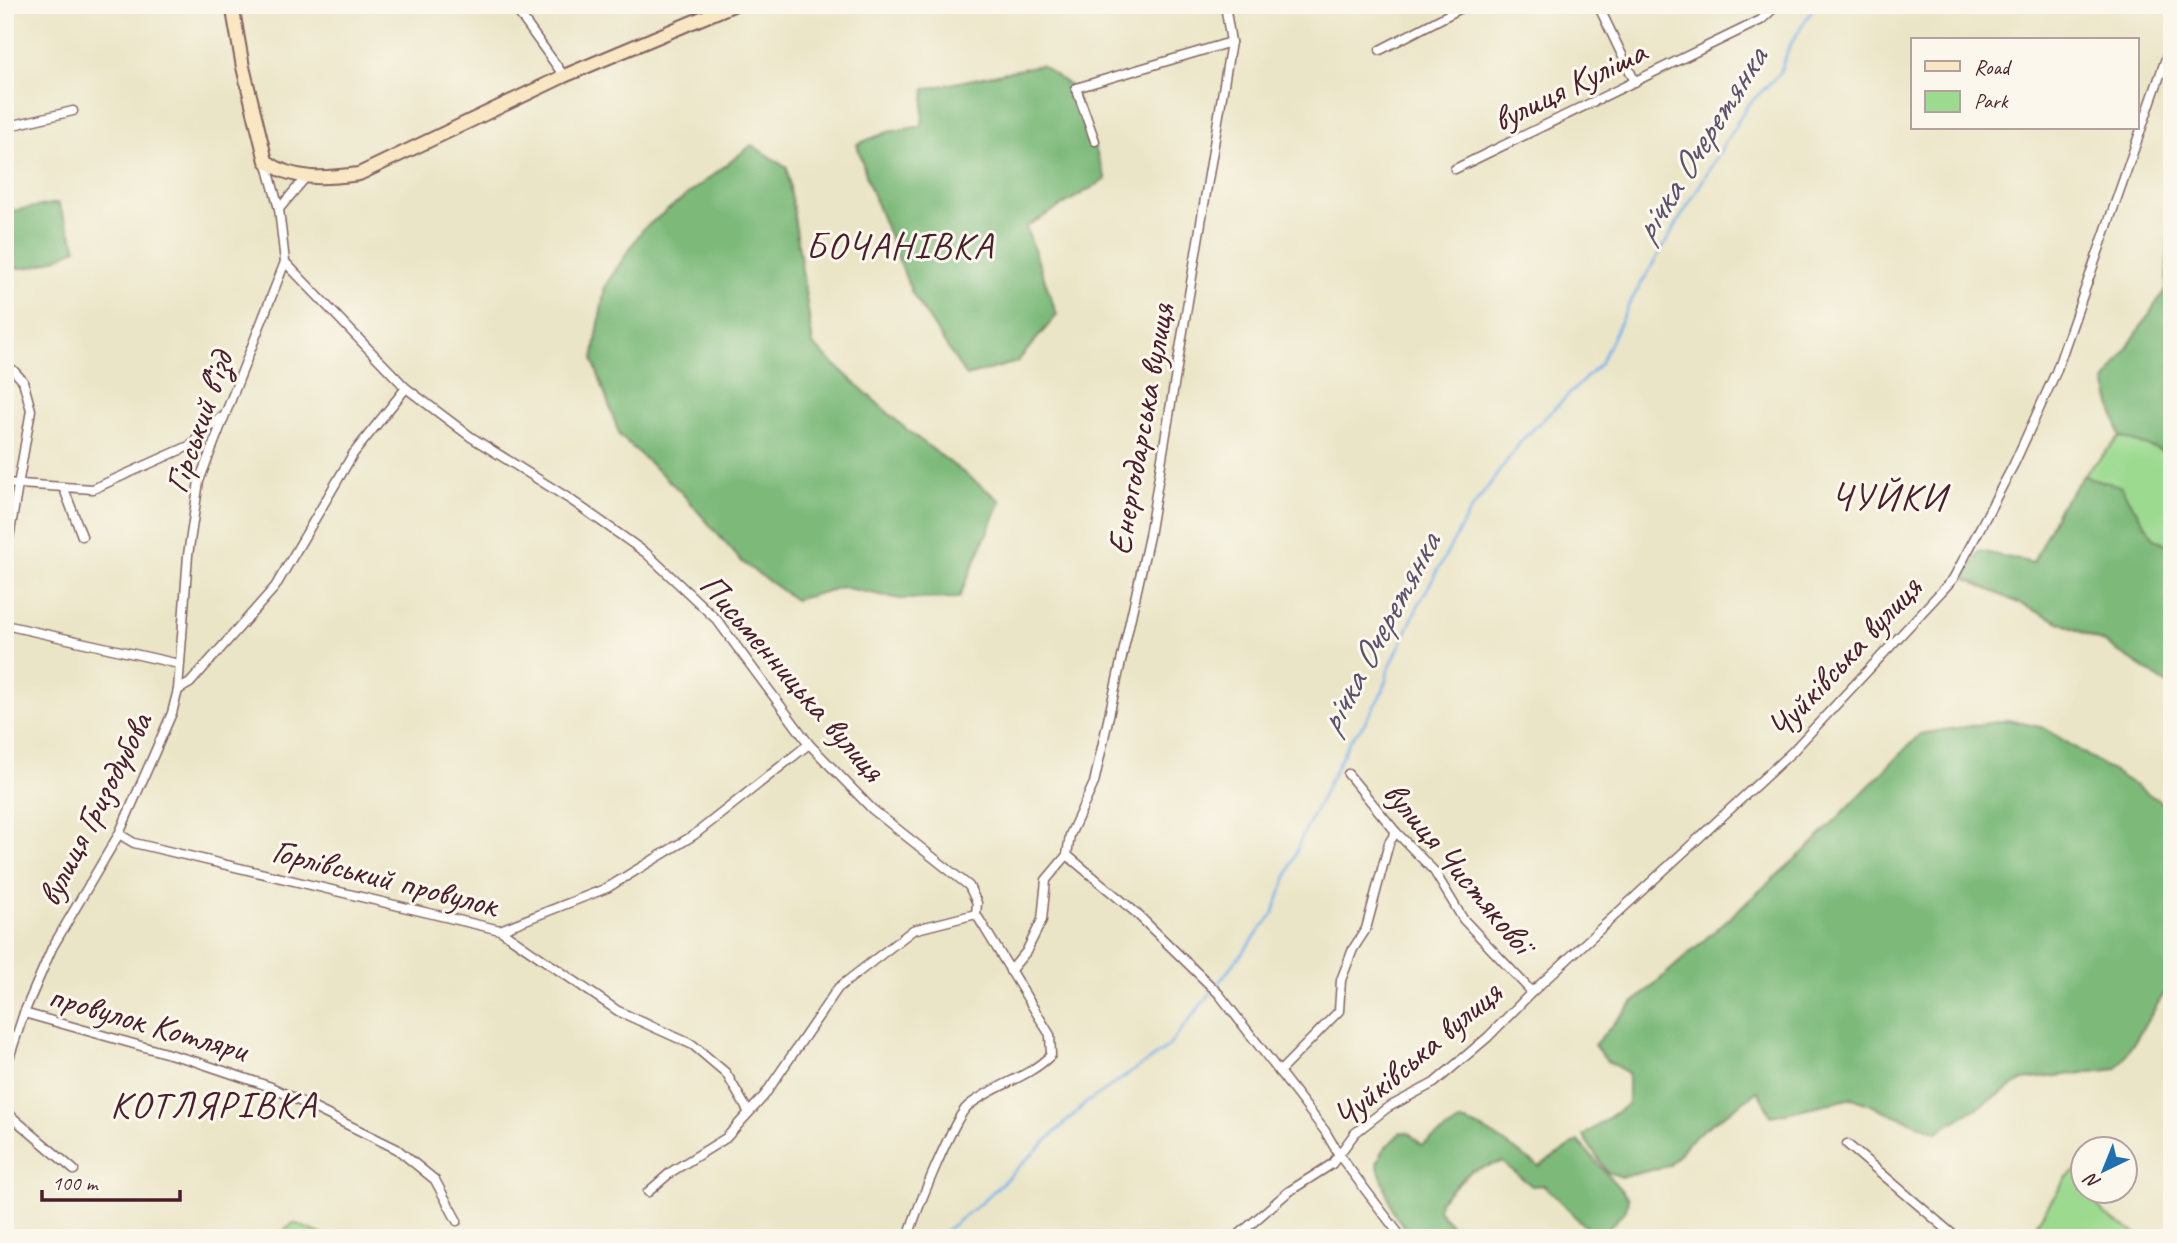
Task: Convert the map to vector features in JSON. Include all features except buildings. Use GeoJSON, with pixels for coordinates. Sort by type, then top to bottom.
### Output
{"type":"FeatureCollection","features":[{"type":"Feature","properties":{"kind":"main road"},"geometry":{"type":"LineString","coordinates":[[232,5],[243,67],[266,161],[274,167],[306,177],[359,174],[564,76],[733,5]]}},
{"type":"Feature","properties":{"kind":"street"},"geometry":{"type":"LineString","coordinates":[[5,11],[15,5]]}},
{"type":"Feature","properties":{"kind":"street"},"geometry":{"type":"LineString","coordinates":[[513,5],[564,76]]}},
{"type":"Feature","properties":{"kind":"street","name":"Енергодарська вулиця"},"geometry":{"type":"LineString","coordinates":[[1010,971],[1026,952],[1042,920],[1046,880],[1067,855],[1070,835],[1094,783],[1149,536],[1231,42],[1226,5]]}},
{"type":"Feature","properties":{"kind":"street"},"geometry":{"type":"LineString","coordinates":[[1380,50],[1467,5]]}},
{"type":"Feature","properties":{"kind":"street"},"geometry":{"type":"LineString","coordinates":[[1598,5],[1635,82]]}},
{"type":"Feature","properties":{"kind":"street","name":"вулиця Куліша"},"geometry":{"type":"LineString","coordinates":[[1455,169],[1761,20],[1777,5]]}},
{"type":"Feature","properties":{"kind":"street","name":"Чуйківська вулиця"},"geometry":{"type":"LineString","coordinates":[[1235,1238],[1288,1192],[1332,1164],[1355,1133],[1387,1108],[1434,1083],[1488,1037],[1532,992],[1792,752],[1953,579],[2014,464],[2056,372],[2172,41]]}},
{"type":"Feature","properties":{"kind":"street"},"geometry":{"type":"LineString","coordinates":[[1095,142],[1076,88],[1231,42]]}},
{"type":"Feature","properties":{"kind":"street"},"geometry":{"type":"LineString","coordinates":[[5,127],[73,111]]}},
{"type":"Feature","properties":{"kind":"street"},"geometry":{"type":"LineString","coordinates":[[266,161],[279,209],[285,261]]}},
{"type":"Feature","properties":{"kind":"street"},"geometry":{"type":"LineString","coordinates":[[279,209],[306,177]]}},
{"type":"Feature","properties":{"kind":"street","name":"Письменницька вулиця"},"geometry":{"type":"LineString","coordinates":[[285,261],[406,388],[471,437],[570,500],[646,553],[718,620],[809,744],[872,809],[970,886],[977,903],[976,914],[1050,1035],[1051,1055],[1037,1069],[966,1107],[914,1216],[908,1238]]}},
{"type":"Feature","properties":{"kind":"street","name":"Гірський в’їзд"},"geometry":{"type":"LineString","coordinates":[[178,690],[188,555],[199,481],[221,417],[285,261]]}},
{"type":"Feature","properties":{"kind":"street"},"geometry":{"type":"LineString","coordinates":[[5,561],[31,410],[29,395],[9,369]]}},
{"type":"Feature","properties":{"kind":"street","name":"вулиця Гризодубова"},"geometry":{"type":"LineString","coordinates":[[5,1070],[24,1013],[52,948],[120,834],[150,767],[178,690],[190,684],[275,587],[353,454],[406,388]]}},
{"type":"Feature","properties":{"kind":"street"},"geometry":{"type":"LineString","coordinates":[[5,483],[93,489],[189,446],[221,417]]}},
{"type":"Feature","properties":{"kind":"street"},"geometry":{"type":"LineString","coordinates":[[64,489],[82,536]]}},
{"type":"Feature","properties":{"kind":"street"},"geometry":{"type":"LineString","coordinates":[[5,625],[179,664]]}},
{"type":"Feature","properties":{"kind":"street"},"geometry":{"type":"LineString","coordinates":[[500,930],[607,888],[694,835],[809,744]]}},
{"type":"Feature","properties":{"kind":"street","name":"вулиця Чистякової"},"geometry":{"type":"LineString","coordinates":[[1348,774],[1396,832],[1434,871],[1462,919],[1532,992]]}},
{"type":"Feature","properties":{"kind":"street"},"geometry":{"type":"LineString","coordinates":[[1279,1072],[1339,1011],[1341,981],[1353,948],[1366,929],[1389,844],[1396,832]]}},
{"type":"Feature","properties":{"kind":"street","name":"Горлівський провулок"},"geometry":{"type":"LineString","coordinates":[[120,834],[134,842],[500,930],[618,1011],[693,1045],[726,1073],[748,1111]]}},
{"type":"Feature","properties":{"kind":"street"},"geometry":{"type":"LineString","coordinates":[[1067,855],[1135,912],[1219,994],[1325,1131],[1339,1155],[1402,1238]]}},
{"type":"Feature","properties":{"kind":"street"},"geometry":{"type":"LineString","coordinates":[[648,1192],[671,1172],[726,1138],[764,1096],[838,988],[913,930],[976,914]]}},
{"type":"Feature","properties":{"kind":"street","name":"провулок Котляри"},"geometry":{"type":"LineString","coordinates":[[24,1013],[194,1060],[271,1087],[397,1149],[435,1180],[457,1221]]}},
{"type":"Feature","properties":{"kind":"street"},"geometry":{"type":"LineString","coordinates":[[5,1111],[74,1170]]}},
{"type":"Feature","properties":{"kind":"street"},"geometry":{"type":"LineString","coordinates":[[1847,1144],[1957,1238]]}},
{"type":"Feature","properties":{"kind":"green space"},"geometry":{"type":"Polygon","coordinates":[[[1041,65],[1073,88],[1106,179],[1026,227],[1057,315],[1017,362],[966,376],[912,293],[869,185],[857,144],[888,132],[922,126],[925,89],[1041,65]]]}},
{"type":"Feature","properties":{"kind":"green space"},"geometry":{"type":"Polygon","coordinates":[[[752,145],[787,168],[813,345],[907,430],[1001,501],[959,598],[900,599],[842,587],[795,600],[742,562],[681,492],[620,436],[593,360],[605,286],[643,229],[752,145]]]}},
{"type":"Feature","properties":{"kind":"green space"},"geometry":{"type":"Polygon","coordinates":[[[2172,186],[2172,454],[2120,437],[2105,382],[2166,288],[2172,186]]]}},
{"type":"Feature","properties":{"kind":"green space"},"geometry":{"type":"Polygon","coordinates":[[[58,203],[77,248],[33,267],[5,266],[5,212],[58,203]]]}},
{"type":"Feature","properties":{"kind":"green space"},"geometry":{"type":"Polygon","coordinates":[[[2120,437],[2172,454],[2172,547],[2154,538],[2120,487],[2083,476],[2120,437]]]}},
{"type":"Feature","properties":{"kind":"green space"},"geometry":{"type":"Polygon","coordinates":[[[2083,476],[2120,486],[2154,538],[2172,547],[2172,687],[2105,643],[1966,579],[1979,551],[2033,563],[2058,510],[2083,476]]]}},
{"type":"Feature","properties":{"kind":"green space"},"geometry":{"type":"Polygon","coordinates":[[[2008,720],[2044,728],[2172,809],[2172,981],[2117,1069],[2023,1080],[1937,1132],[1853,1098],[1771,1116],[1758,1091],[1693,1137],[1669,1166],[1622,1177],[1607,1172],[1583,1136],[1628,1104],[1628,1073],[1607,1061],[1594,1045],[1631,1005],[1809,847],[1920,734],[2008,720]]]}},
{"type":"Feature","properties":{"kind":"green space"},"geometry":{"type":"Polygon","coordinates":[[[1461,1121],[1492,1134],[1539,1166],[1578,1141],[1628,1198],[1626,1210],[1599,1238],[1544,1185],[1532,1186],[1502,1162],[1471,1171],[1439,1201],[1438,1210],[1462,1238],[1414,1238],[1394,1214],[1377,1164],[1382,1151],[1401,1132],[1409,1133],[1422,1145],[1461,1121]]]}},
{"type":"Feature","properties":{"kind":"green space"},"geometry":{"type":"Polygon","coordinates":[[[2067,1177],[2068,1204],[2097,1204],[2104,1214],[2143,1238],[2027,1238],[2067,1177]]]}},
{"type":"Feature","properties":{"kind":"green space"},"geometry":{"type":"Polygon","coordinates":[[[294,1223],[330,1238],[274,1238],[294,1223]]]}},
{"type":"Feature","properties":{"kind":"waterway","name":"річка Очеретянка"},"geometry":{"type":"LineString","coordinates":[[936,1238],[982,1202],[1086,1103],[1167,1048],[1273,914],[1301,839],[1350,740],[1364,724],[1384,689],[1388,671],[1420,602],[1469,513],[1522,440],[1600,364],[1628,306],[1747,106],[1780,73],[1789,47],[1815,5]]}},
{"type":"Feature","properties":{"kind":"district","name":"БОЧАНІВКА"},"geometry":{"type":"Point","coordinates":[900,245]}},
{"type":"Feature","properties":{"kind":"district","name":"ЧУЙКИ"},"geometry":{"type":"Point","coordinates":[1889,496]}},
{"type":"Feature","properties":{"kind":"district","name":"КОТЛЯРІВКА"},"geometry":{"type":"Point","coordinates":[214,1104]}}]}
